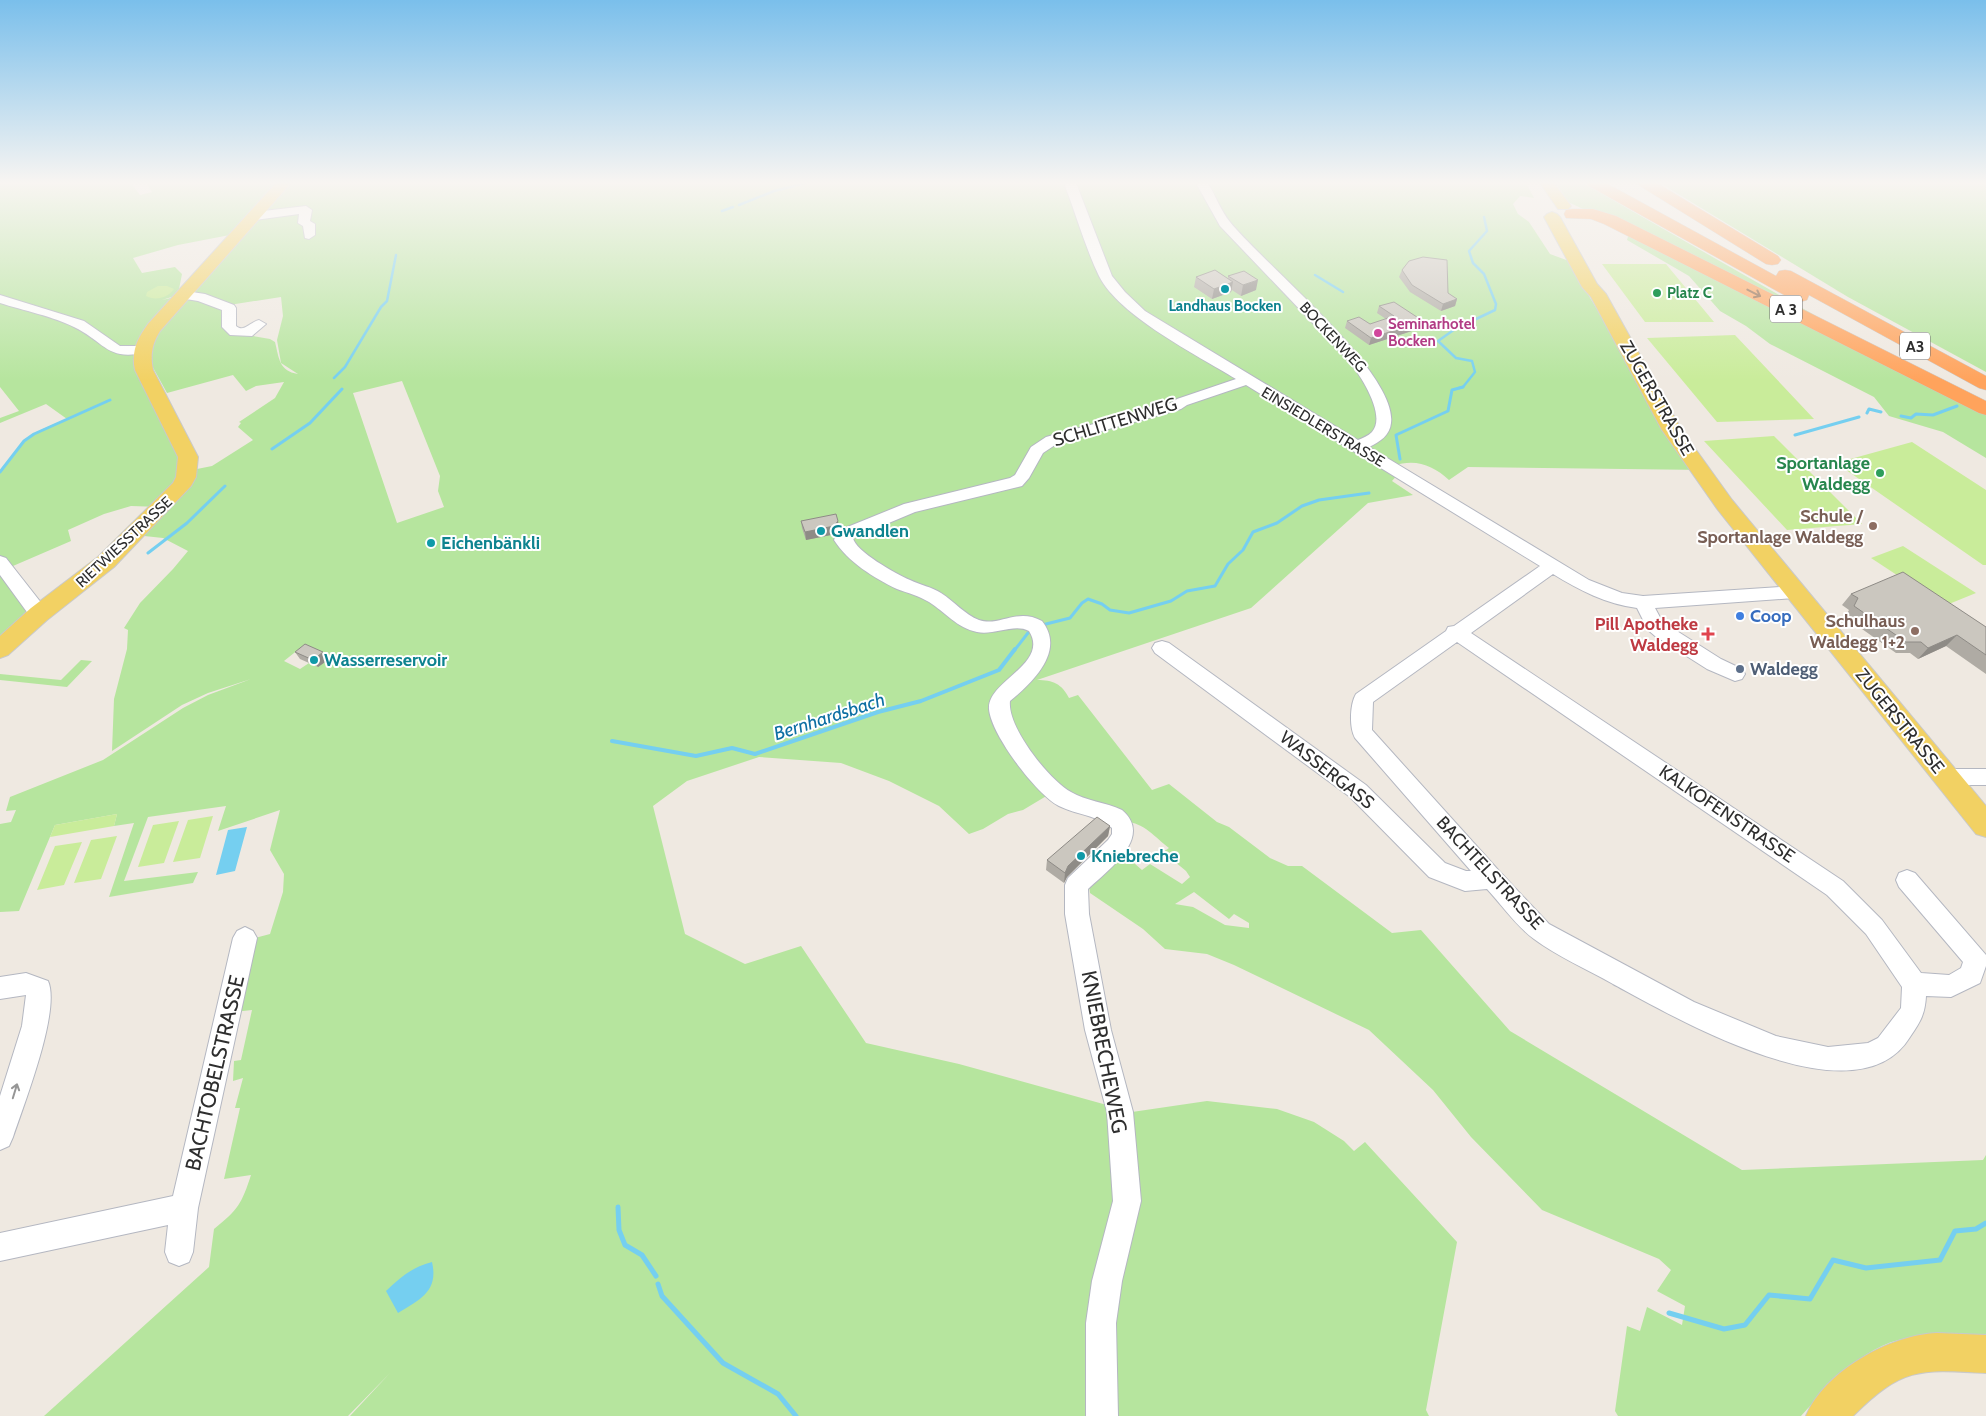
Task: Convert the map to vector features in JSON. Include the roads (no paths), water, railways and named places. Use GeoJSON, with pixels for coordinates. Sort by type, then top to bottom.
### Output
{"type":"FeatureCollection","features":[{"type":"Feature","properties":{"kind":"highway","name":"A 3"},"geometry":{"type":"LineString","coordinates":[[1668,249],[1986,409]]}},
{"type":"Feature","properties":{"kind":"highway","name":"A3"},"geometry":{"type":"LineString","coordinates":[[1715,249],[1986,399]]}},
{"type":"Feature","properties":{"kind":"highway","name":"A3"},"geometry":{"type":"LineString","coordinates":[[1738,249],[1986,384]]}},
{"type":"Feature","properties":{"kind":"highway"},"geometry":{"type":"LineString","coordinates":[[1754,249],[1869,320]]}},
{"type":"Feature","properties":{"kind":"main road"},"geometry":{"type":"LineString","coordinates":[[142,349],[154,328],[225,249]]}},
{"type":"Feature","properties":{"kind":"main road","name":"ZUGERSTRASSE"},"geometry":{"type":"LineString","coordinates":[[1572,249],[1590,287],[1598,294],[1672,430],[1725,505],[1986,826]]}},
{"type":"Feature","properties":{"kind":"main road","name":"RIETWIESSTRASSE"},"geometry":{"type":"LineString","coordinates":[[0,649],[39,614],[84,581],[122,547],[178,491],[186,477],[188,457],[144,370],[141,357],[142,349]]}},
{"type":"Feature","properties":{"kind":"main road"},"geometry":{"type":"LineString","coordinates":[[1826,1416],[1850,1390],[1892,1362],[1920,1353],[1986,1354]]}},
{"type":"Feature","properties":{"kind":"street","name":"EINSIEDLERSTRASSE"},"geometry":{"type":"LineString","coordinates":[[1094,249],[1101,268],[1120,295],[1152,322],[1583,584],[1608,595],[1631,602],[1794,592]]}},
{"type":"Feature","properties":{"kind":"street","name":"BOCKENWEG"},"geometry":{"type":"LineString","coordinates":[[1249,249],[1354,358],[1372,380],[1384,423],[1382,430],[1376,437],[1355,447]]}},
{"type":"Feature","properties":{"kind":"street"},"geometry":{"type":"LineString","coordinates":[[185,295],[200,297],[229,308],[229,327],[235,332],[247,333],[259,324]]}},
{"type":"Feature","properties":{"kind":"street"},"geometry":{"type":"LineString","coordinates":[[0,299],[79,324],[115,349],[124,351],[142,349]]}},
{"type":"Feature","properties":{"kind":"street","name":"SCHLITTENWEG"},"geometry":{"type":"LineString","coordinates":[[1121,825],[1114,817],[1102,811],[1076,804],[1053,792],[1028,761],[1006,728],[999,711],[1000,698],[1013,688],[1035,664],[1042,640],[1041,632],[1031,624],[1018,622],[992,628],[967,622],[936,598],[880,571],[850,549],[844,540],[846,534],[892,514],[1016,482],[1021,478],[1037,450],[1052,440],[1176,406],[1182,402],[1246,380]]}},
{"type":"Feature","properties":{"kind":"street"},"geometry":{"type":"LineString","coordinates":[[0,562],[39,614]]}},
{"type":"Feature","properties":{"kind":"street","name":"BACHTELSTRASSE"},"geometry":{"type":"LineString","coordinates":[[1552,566],[1455,632],[1363,699],[1362,732],[1492,879],[1541,931],[1685,1010],[1776,1048],[1828,1059],[1868,1055],[1887,1047],[1912,1011],[1914,984]]}},
{"type":"Feature","properties":{"kind":"street"},"geometry":{"type":"LineString","coordinates":[[1643,602],[1655,625],[1662,631],[1714,664],[1735,674]]}},
{"type":"Feature","properties":{"kind":"street","name":"KALKOFENSTRASSE"},"geometry":{"type":"LineString","coordinates":[[1455,632],[1481,647],[1835,888],[1874,927],[1914,984]]}},
{"type":"Feature","properties":{"kind":"street","name":"WASSERGASS"},"geometry":{"type":"LineString","coordinates":[[1162,648],[1358,791],[1437,870],[1465,881],[1492,879]]}},
{"type":"Feature","properties":{"kind":"street"},"geometry":{"type":"LineString","coordinates":[[1946,777],[1986,777]]}},
{"type":"Feature","properties":{"kind":"street","name":"KNIEBRECHEWEG"},"geometry":{"type":"LineString","coordinates":[[1102,1416],[1101,1323],[1107,1281],[1126,1201],[1120,1112],[1098,1030],[1077,914],[1076,885],[1116,845],[1123,835],[1121,825]]}},
{"type":"Feature","properties":{"kind":"street"},"geometry":{"type":"LineString","coordinates":[[1907,880],[1976,959],[1971,975],[1951,986],[1914,984]]}},
{"type":"Feature","properties":{"kind":"street","name":"BACHTOBELSTRASSE"},"geometry":{"type":"LineString","coordinates":[[178,1252],[184,1208],[245,938]]}},
{"type":"Feature","properties":{"kind":"street"},"geometry":{"type":"LineString","coordinates":[[0,988],[32,986],[35,1026],[0,1137]]}},
{"type":"Feature","properties":{"kind":"street"},"geometry":{"type":"LineString","coordinates":[[0,1247],[184,1208]]}},
{"type":"Feature","properties":{"kind":"water"},"geometry":{"type":"Polygon","coordinates":[[[247,827],[235,871],[216,875],[228,830],[247,827]]]}},
{"type":"Feature","properties":{"kind":"water"},"geometry":{"type":"Polygon","coordinates":[[[432,1262],[433,1281],[426,1294],[398,1313],[386,1291],[407,1273],[432,1262]]]}},
{"type":"Feature","properties":{"kind":"waterway"},"geometry":{"type":"LineString","coordinates":[[1463,387],[1475,372],[1472,361],[1456,358],[1438,341],[1455,329],[1495,310],[1496,304],[1484,274],[1473,263],[1469,251],[1471,249]]}},
{"type":"Feature","properties":{"kind":"waterway"},"geometry":{"type":"LineString","coordinates":[[334,378],[345,367],[381,307],[387,301],[396,255]]}},
{"type":"Feature","properties":{"kind":"waterway"},"geometry":{"type":"LineString","coordinates":[[1315,275],[1343,292]]}},
{"type":"Feature","properties":{"kind":"waterway"},"geometry":{"type":"LineString","coordinates":[[1400,459],[1396,435],[1448,411],[1452,390],[1463,387]]}},
{"type":"Feature","properties":{"kind":"waterway"},"geometry":{"type":"LineString","coordinates":[[1459,388],[1463,387]]}},
{"type":"Feature","properties":{"kind":"waterway"},"geometry":{"type":"LineString","coordinates":[[272,449],[310,423],[342,389]]}},
{"type":"Feature","properties":{"kind":"waterway"},"geometry":{"type":"LineString","coordinates":[[0,472],[24,441],[34,434],[110,400]]}},
{"type":"Feature","properties":{"kind":"waterway"},"geometry":{"type":"LineString","coordinates":[[1901,416],[1911,418],[1916,414],[1933,415],[1957,406]]}},
{"type":"Feature","properties":{"kind":"waterway"},"geometry":{"type":"LineString","coordinates":[[1867,413],[1869,409],[1881,412]]}},
{"type":"Feature","properties":{"kind":"waterway"},"geometry":{"type":"LineString","coordinates":[[1795,435],[1859,417]]}},
{"type":"Feature","properties":{"kind":"waterway"},"geometry":{"type":"LineString","coordinates":[[148,553],[187,523],[225,486]]}},
{"type":"Feature","properties":{"kind":"waterway","name":"Bernhardsbach"},"geometry":{"type":"LineString","coordinates":[[1042,625],[1070,618],[1082,603],[1088,599],[1102,604],[1110,610],[1129,613],[1171,601],[1187,591],[1215,586],[1228,564],[1243,550],[1253,532],[1277,523],[1302,506],[1319,500],[1369,493]]}},
{"type":"Feature","properties":{"kind":"waterway","name":"Bernhardsbach"},"geometry":{"type":"LineString","coordinates":[[1014,651],[1031,629]]}},
{"type":"Feature","properties":{"kind":"waterway","name":"Bernhardsbach"},"geometry":{"type":"LineString","coordinates":[[612,741],[696,756],[732,748],[755,754],[878,712],[921,701],[999,670],[1015,649]]}},
{"type":"Feature","properties":{"kind":"waterway"},"geometry":{"type":"LineString","coordinates":[[618,1207],[619,1230],[625,1245],[642,1255],[656,1276]]}},
{"type":"Feature","properties":{"kind":"waterway"},"geometry":{"type":"LineString","coordinates":[[1669,1313],[1724,1329],[1745,1325],[1769,1295],[1810,1299],[1833,1260],[1866,1268],[1940,1260],[1955,1231],[1976,1229],[1986,1223]]}},
{"type":"Feature","properties":{"kind":"waterway"},"geometry":{"type":"LineString","coordinates":[[658,1284],[662,1296],[723,1363],[778,1394],[796,1416]]}},
{"type":"Feature","properties":{"kind":"place","name":"Landhaus Bocken"},"geometry":{"type":"Point","coordinates":[1225,289]}},
{"type":"Feature","properties":{"kind":"place","name":"Platz C"},"geometry":{"type":"Point","coordinates":[1657,293]}},
{"type":"Feature","properties":{"kind":"place","name":"Seminarhotel Bocken"},"geometry":{"type":"Point","coordinates":[1378,333]}},
{"type":"Feature","properties":{"kind":"place","name":"Sportanlage Waldegg"},"geometry":{"type":"Point","coordinates":[1880,473]}},
{"type":"Feature","properties":{"kind":"place","name":"Schule / Sportanlage Waldegg"},"geometry":{"type":"Point","coordinates":[1873,526]}},
{"type":"Feature","properties":{"kind":"place","name":"Gwandlen"},"geometry":{"type":"Point","coordinates":[821,531]}},
{"type":"Feature","properties":{"kind":"place","name":"Eichenbänkli"},"geometry":{"type":"Point","coordinates":[431,543]}},
{"type":"Feature","properties":{"kind":"place","name":"Coop"},"geometry":{"type":"Point","coordinates":[1740,616]}},
{"type":"Feature","properties":{"kind":"place","name":"Schulhaus Waldegg 1+2"},"geometry":{"type":"Point","coordinates":[1915,631]}},
{"type":"Feature","properties":{"kind":"place","name":"Pill Apotheke Waldegg"},"geometry":{"type":"Point","coordinates":[1708,634]}},
{"type":"Feature","properties":{"kind":"place","name":"Wasserreservoir"},"geometry":{"type":"Point","coordinates":[314,660]}},
{"type":"Feature","properties":{"kind":"place","name":"Waldegg"},"geometry":{"type":"Point","coordinates":[1740,669]}},
{"type":"Feature","properties":{"kind":"place","name":"Kniebreche"},"geometry":{"type":"Point","coordinates":[1081,856]}}]}
